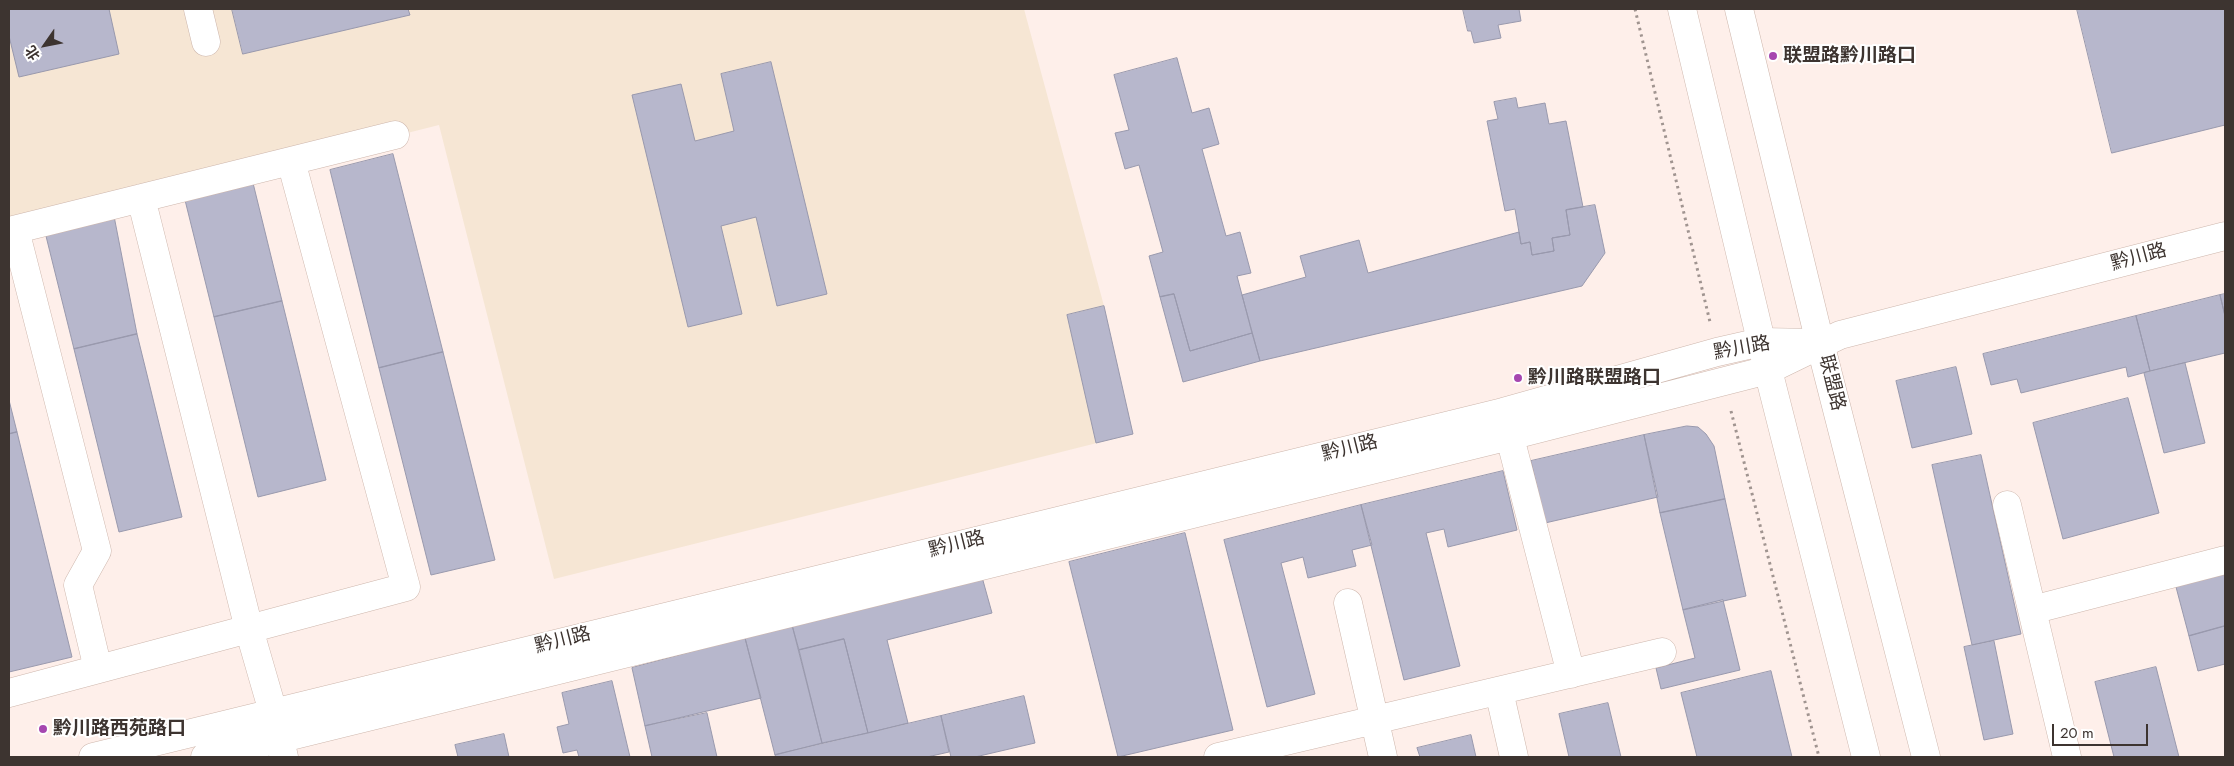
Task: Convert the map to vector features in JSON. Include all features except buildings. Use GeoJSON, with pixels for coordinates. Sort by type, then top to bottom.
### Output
{"type":"FeatureCollection","features":[{"type":"Feature","properties":{"kind":"street"},"geometry":{"type":"LineString","coordinates":[[198,9],[206,42]]}},
{"type":"Feature","properties":{"kind":"street"},"geometry":{"type":"LineString","coordinates":[[1682,9],[1761,342],[1866,757]]}},
{"type":"Feature","properties":{"kind":"street","name":"联盟路"},"geometry":{"type":"LineString","coordinates":[[1739,9],[1820,343],[1926,757]]}},
{"type":"Feature","properties":{"kind":"street"},"geometry":{"type":"LineString","coordinates":[[98,670],[78,585],[97,551],[12,231],[395,134]]}},
{"type":"Feature","properties":{"kind":"street"},"geometry":{"type":"LineString","coordinates":[[9,693],[406,587],[291,161]]}},
{"type":"Feature","properties":{"kind":"street"},"geometry":{"type":"LineString","coordinates":[[141,198],[248,629],[282,748]]}},
{"type":"Feature","properties":{"kind":"street","name":"黔川路"},"geometry":{"type":"LineString","coordinates":[[93,757],[273,712],[1506,424],[1768,370],[1820,343],[1840,335],[2225,236]]}},
{"type":"Feature","properties":{"kind":"street","name":"黔川路"},"geometry":{"type":"LineString","coordinates":[[205,757],[282,748],[1506,424],[1717,352],[1761,342],[1820,343]]}},
{"type":"Feature","properties":{"kind":"street"},"geometry":{"type":"LineString","coordinates":[[1506,424],[1572,674]]}},
{"type":"Feature","properties":{"kind":"street"},"geometry":{"type":"LineString","coordinates":[[2007,505],[2067,757]]}},
{"type":"Feature","properties":{"kind":"street"},"geometry":{"type":"LineString","coordinates":[[2032,610],[2225,560]]}},
{"type":"Feature","properties":{"kind":"street"},"geometry":{"type":"LineString","coordinates":[[1348,603],[1383,757]]}},
{"type":"Feature","properties":{"kind":"street"},"geometry":{"type":"LineString","coordinates":[[1218,757],[1662,652]]}},
{"type":"Feature","properties":{"kind":"street"},"geometry":{"type":"LineString","coordinates":[[1498,691],[1514,757]]}},
{"type":"Feature","properties":{"kind":"shaded area"},"geometry":{"type":"Polygon","coordinates":[[[9,9],[1024,9],[1104,306],[1133,434],[554,579],[439,125],[9,233],[9,9]]]}},
{"type":"Feature","properties":{"kind":"place","name":"联盟路黔川路口"},"geometry":{"type":"Point","coordinates":[1773,56]}},
{"type":"Feature","properties":{"kind":"place","name":"黔川路联盟路口"},"geometry":{"type":"Point","coordinates":[1518,378]}},
{"type":"Feature","properties":{"kind":"place","name":"黔川路西苑路口"},"geometry":{"type":"Point","coordinates":[43,729]}}]}
